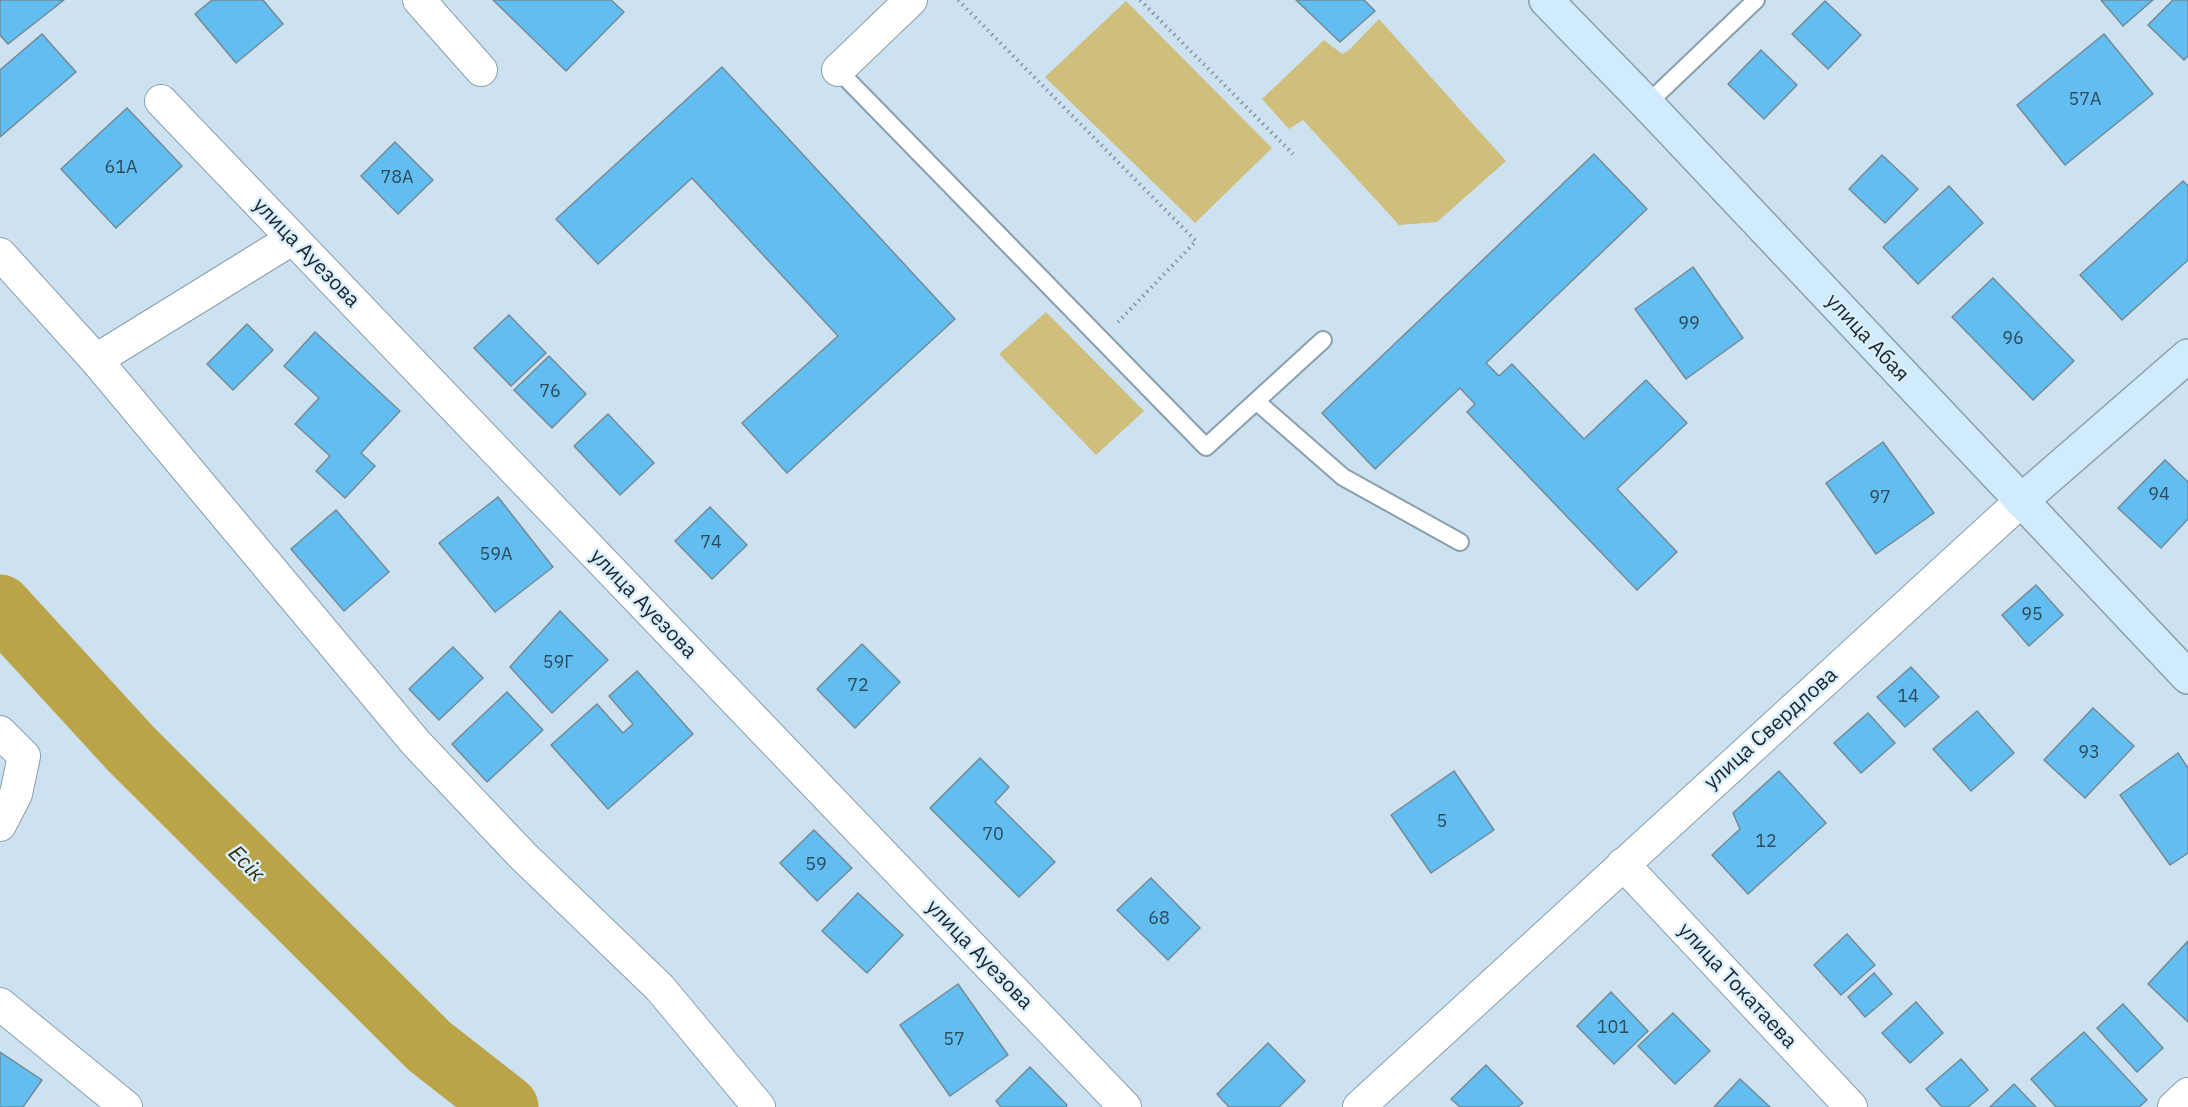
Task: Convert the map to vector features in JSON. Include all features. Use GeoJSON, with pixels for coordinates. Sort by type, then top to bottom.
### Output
{"type":"FeatureCollection","features":[{"type":"Feature","properties":{"kind":"street"},"geometry":{"type":"LineString","coordinates":[[419,0],[481,70]]}},
{"type":"Feature","properties":{"kind":"street"},"geometry":{"type":"LineString","coordinates":[[838,70],[911,0]]}},
{"type":"Feature","properties":{"kind":"street","name":"улица Абая"},"geometry":{"type":"LineString","coordinates":[[1546,0],[2188,677]]}},
{"type":"Feature","properties":{"kind":"street","name":"улица Ауезова"},"geometry":{"type":"LineString","coordinates":[[161,101],[1125,1107]]}},
{"type":"Feature","properties":{"kind":"street"},"geometry":{"type":"LineString","coordinates":[[96,360],[292,239]]}},
{"type":"Feature","properties":{"kind":"street"},"geometry":{"type":"LineString","coordinates":[[0,254],[96,360],[416,743],[522,855],[660,988],[759,1107]]}},
{"type":"Feature","properties":{"kind":"street","name":"улица Свердлова"},"geometry":{"type":"LineString","coordinates":[[1359,1107],[2021,501],[2188,357]]}},
{"type":"Feature","properties":{"kind":"street"},"geometry":{"type":"LineString","coordinates":[[0,732],[24,756],[15,794],[0,825]]}},
{"type":"Feature","properties":{"kind":"street","name":"улица Токатаева"},"geometry":{"type":"LineString","coordinates":[[1623,864],[1851,1107]]}},
{"type":"Feature","properties":{"kind":"street"},"geometry":{"type":"LineString","coordinates":[[0,1004],[126,1107]]}},
{"type":"Feature","properties":{"kind":"street"},"geometry":{"type":"LineString","coordinates":[[2174,1107],[2188,1094]]}},
{"type":"Feature","properties":{"kind":"lane"},"geometry":{"type":"LineString","coordinates":[[1647,104],[1756,0]]}},
{"type":"Feature","properties":{"kind":"lane"},"geometry":{"type":"LineString","coordinates":[[838,70],[1206,447],[1323,340]]}},
{"type":"Feature","properties":{"kind":"lane"},"geometry":{"type":"LineString","coordinates":[[1256,401],[1343,477],[1460,542]]}},
{"type":"Feature","properties":{"kind":"path"},"geometry":{"type":"LineString","coordinates":[[958,0],[1196,241],[1101,340]]}},
{"type":"Feature","properties":{"kind":"path"},"geometry":{"type":"LineString","coordinates":[[1140,0],[1293,154]]}},
{"type":"Feature","properties":{"kind":"shaded area"},"geometry":{"type":"Polygon","coordinates":[[[1126,1],[1272,148],[1195,223],[1045,77],[1126,1]]]}},
{"type":"Feature","properties":{"kind":"shaded area"},"geometry":{"type":"Polygon","coordinates":[[[1379,19],[1506,161],[1437,222],[1399,225],[1303,120],[1289,129],[1262,99],[1324,40],[1342,54],[1349,50],[1379,19]]]}},
{"type":"Feature","properties":{"kind":"shaded area"},"geometry":{"type":"Polygon","coordinates":[[[1046,312],[1144,411],[1096,455],[999,354],[1046,312]]]}},
{"type":"Feature","properties":{"kind":"building"},"geometry":{"type":"Polygon","coordinates":[[[0,0],[64,0],[8,44],[0,35],[0,0]]]}},
{"type":"Feature","properties":{"kind":"building"},"geometry":{"type":"Polygon","coordinates":[[[212,0],[263,0],[283,24],[236,63],[195,14],[212,0]]]}},
{"type":"Feature","properties":{"kind":"building"},"geometry":{"type":"Polygon","coordinates":[[[493,0],[611,0],[624,12],[566,71],[493,0]]]}},
{"type":"Feature","properties":{"kind":"building"},"geometry":{"type":"Polygon","coordinates":[[[1296,0],[1364,0],[1375,11],[1340,42],[1296,0]]]}},
{"type":"Feature","properties":{"kind":"building"},"geometry":{"type":"Polygon","coordinates":[[[2101,0],[2153,0],[2123,26],[2101,0]]]}},
{"type":"Feature","properties":{"kind":"building"},"geometry":{"type":"Polygon","coordinates":[[[2173,0],[2188,0],[2188,56],[2184,60],[2148,25],[2173,0]]]}},
{"type":"Feature","properties":{"kind":"building"},"geometry":{"type":"Polygon","coordinates":[[[1825,1],[1861,35],[1828,69],[1792,34],[1825,1]]]}},
{"type":"Feature","properties":{"kind":"building"},"geometry":{"type":"Polygon","coordinates":[[[42,34],[76,72],[0,137],[0,70],[42,34]]]}},
{"type":"Feature","properties":{"kind":"building"},"geometry":{"type":"Polygon","coordinates":[[[2104,34],[2153,94],[2065,165],[2017,105],[2104,34]]]}},
{"type":"Feature","properties":{"kind":"building"},"geometry":{"type":"Polygon","coordinates":[[[1761,50],[1797,85],[1764,119],[1728,84],[1761,50]]]}},
{"type":"Feature","properties":{"kind":"building"},"geometry":{"type":"Polygon","coordinates":[[[722,67],[955,319],[787,473],[742,423],[838,336],[692,178],[598,264],[556,219],[722,67]]]}},
{"type":"Feature","properties":{"kind":"building"},"geometry":{"type":"Polygon","coordinates":[[[127,108],[182,166],[116,228],[61,169],[127,108]]]}},
{"type":"Feature","properties":{"kind":"building"},"geometry":{"type":"Polygon","coordinates":[[[395,142],[433,180],[398,214],[361,176],[395,142]]]}},
{"type":"Feature","properties":{"kind":"building"},"geometry":{"type":"Polygon","coordinates":[[[1594,154],[1647,209],[1486,363],[1499,376],[1512,364],[1584,439],[1646,380],[1687,423],[1617,489],[1677,552],[1637,590],[1467,412],[1475,404],[1460,388],[1375,469],[1322,413],[1594,154]]]}},
{"type":"Feature","properties":{"kind":"building"},"geometry":{"type":"Polygon","coordinates":[[[1882,155],[1918,189],[1885,223],[1849,189],[1882,155]]]}},
{"type":"Feature","properties":{"kind":"building"},"geometry":{"type":"Polygon","coordinates":[[[2183,181],[2188,186],[2188,260],[2122,320],[2080,275],[2183,181]]]}},
{"type":"Feature","properties":{"kind":"building"},"geometry":{"type":"Polygon","coordinates":[[[1949,186],[1983,223],[1918,284],[1883,247],[1949,186]]]}},
{"type":"Feature","properties":{"kind":"building"},"geometry":{"type":"Polygon","coordinates":[[[1693,267],[1743,338],[1686,379],[1635,309],[1693,267]]]}},
{"type":"Feature","properties":{"kind":"building"},"geometry":{"type":"Polygon","coordinates":[[[1993,278],[2074,361],[2033,400],[1952,317],[1993,278]]]}},
{"type":"Feature","properties":{"kind":"building"},"geometry":{"type":"Polygon","coordinates":[[[509,315],[546,353],[511,386],[474,348],[509,315]]]}},
{"type":"Feature","properties":{"kind":"building"},"geometry":{"type":"Polygon","coordinates":[[[247,324],[273,350],[233,390],[207,364],[247,324]]]}},
{"type":"Feature","properties":{"kind":"building"},"geometry":{"type":"Polygon","coordinates":[[[315,332],[400,411],[361,453],[375,466],[345,498],[316,471],[330,456],[295,424],[319,398],[284,366],[315,332]]]}},
{"type":"Feature","properties":{"kind":"building"},"geometry":{"type":"Polygon","coordinates":[[[549,356],[586,394],[552,428],[514,390],[549,356]]]}},
{"type":"Feature","properties":{"kind":"building"},"geometry":{"type":"Polygon","coordinates":[[[608,414],[654,463],[620,495],[574,446],[608,414]]]}},
{"type":"Feature","properties":{"kind":"building"},"geometry":{"type":"Polygon","coordinates":[[[1883,442],[1934,513],[1876,554],[1826,483],[1883,442]]]}},
{"type":"Feature","properties":{"kind":"building"},"geometry":{"type":"Polygon","coordinates":[[[2165,460],[2188,482],[2188,519],[2161,548],[2118,508],[2165,460]]]}},
{"type":"Feature","properties":{"kind":"building"},"geometry":{"type":"Polygon","coordinates":[[[498,497],[553,567],[495,612],[439,543],[498,497]]]}},
{"type":"Feature","properties":{"kind":"building"},"geometry":{"type":"Polygon","coordinates":[[[710,507],[747,545],[712,579],[675,541],[710,507]]]}},
{"type":"Feature","properties":{"kind":"building"},"geometry":{"type":"Polygon","coordinates":[[[336,510],[389,572],[344,611],[291,549],[336,510]]]}},
{"type":"Feature","properties":{"kind":"building"},"geometry":{"type":"Polygon","coordinates":[[[2036,585],[2063,615],[2029,646],[2002,615],[2036,585]]]}},
{"type":"Feature","properties":{"kind":"building"},"geometry":{"type":"Polygon","coordinates":[[[560,611],[608,660],[552,713],[510,667],[560,611]]]}},
{"type":"Feature","properties":{"kind":"building"},"geometry":{"type":"Polygon","coordinates":[[[862,644],[900,682],[855,728],[817,689],[862,644]]]}},
{"type":"Feature","properties":{"kind":"building"},"geometry":{"type":"Polygon","coordinates":[[[453,647],[483,678],[439,720],[409,689],[453,647]]]}},
{"type":"Feature","properties":{"kind":"building"},"geometry":{"type":"Polygon","coordinates":[[[1911,667],[1939,697],[1905,727],[1877,697],[1911,667]]]}},
{"type":"Feature","properties":{"kind":"building"},"geometry":{"type":"Polygon","coordinates":[[[637,671],[693,734],[608,809],[551,745],[597,704],[623,733],[633,724],[609,696],[637,671]]]}},
{"type":"Feature","properties":{"kind":"building"},"geometry":{"type":"Polygon","coordinates":[[[507,692],[543,730],[487,782],[452,744],[507,692]]]}},
{"type":"Feature","properties":{"kind":"building"},"geometry":{"type":"Polygon","coordinates":[[[2093,708],[2134,746],[2085,798],[2044,760],[2093,708]]]}},
{"type":"Feature","properties":{"kind":"building"},"geometry":{"type":"Polygon","coordinates":[[[1977,711],[2014,753],[1971,791],[1933,749],[1977,711]]]}},
{"type":"Feature","properties":{"kind":"building"},"geometry":{"type":"Polygon","coordinates":[[[1868,713],[1895,743],[1861,773],[1834,743],[1868,713]]]}},
{"type":"Feature","properties":{"kind":"building"},"geometry":{"type":"Polygon","coordinates":[[[2178,753],[2188,768],[2188,853],[2170,865],[2120,795],[2178,753]]]}},
{"type":"Feature","properties":{"kind":"building"},"geometry":{"type":"Polygon","coordinates":[[[980,758],[1009,787],[995,802],[1055,862],[1019,897],[930,808],[980,758]]]}},
{"type":"Feature","properties":{"kind":"building"},"geometry":{"type":"Polygon","coordinates":[[[1454,771],[1494,830],[1431,873],[1391,815],[1454,771]]]}},
{"type":"Feature","properties":{"kind":"building"},"geometry":{"type":"Polygon","coordinates":[[[1779,771],[1826,823],[1748,894],[1712,855],[1740,829],[1733,813],[1779,771]]]}},
{"type":"Feature","properties":{"kind":"building"},"geometry":{"type":"Polygon","coordinates":[[[814,830],[852,868],[817,901],[780,863],[814,830]]]}},
{"type":"Feature","properties":{"kind":"building"},"geometry":{"type":"Polygon","coordinates":[[[1151,878],[1200,928],[1168,960],[1117,910],[1151,878]]]}},
{"type":"Feature","properties":{"kind":"building"},"geometry":{"type":"Polygon","coordinates":[[[858,893],[903,935],[867,973],[822,931],[858,893]]]}},
{"type":"Feature","properties":{"kind":"building"},"geometry":{"type":"Polygon","coordinates":[[[1847,934],[1875,965],[1841,995],[1814,965],[1847,934]]]}},
{"type":"Feature","properties":{"kind":"building"},"geometry":{"type":"Polygon","coordinates":[[[2188,941],[2188,1022],[2148,984],[2188,941]]]}},
{"type":"Feature","properties":{"kind":"building"},"geometry":{"type":"Polygon","coordinates":[[[1874,973],[1892,994],[1865,1017],[1848,997],[1874,973]]]}},
{"type":"Feature","properties":{"kind":"building"},"geometry":{"type":"Polygon","coordinates":[[[958,984],[1008,1055],[950,1096],[900,1025],[958,984]]]}},
{"type":"Feature","properties":{"kind":"building"},"geometry":{"type":"Polygon","coordinates":[[[1611,992],[1648,1031],[1614,1064],[1577,1026],[1611,992]]]}},
{"type":"Feature","properties":{"kind":"building"},"geometry":{"type":"Polygon","coordinates":[[[1916,1002],[1943,1033],[1910,1063],[1882,1033],[1916,1002]]]}},
{"type":"Feature","properties":{"kind":"building"},"geometry":{"type":"Polygon","coordinates":[[[2123,1004],[2163,1048],[2137,1072],[2097,1028],[2123,1004]]]}},
{"type":"Feature","properties":{"kind":"building"},"geometry":{"type":"Polygon","coordinates":[[[1673,1013],[1710,1051],[1675,1084],[1638,1046],[1673,1013]]]}},
{"type":"Feature","properties":{"kind":"building"},"geometry":{"type":"Polygon","coordinates":[[[2084,1032],[2147,1100],[2139,1107],[2056,1107],[2031,1079],[2084,1032]]]}},
{"type":"Feature","properties":{"kind":"building"},"geometry":{"type":"Polygon","coordinates":[[[1268,1043],[1305,1081],[1279,1107],[1229,1107],[1217,1094],[1268,1043]]]}},
{"type":"Feature","properties":{"kind":"building"},"geometry":{"type":"Polygon","coordinates":[[[0,1052],[42,1080],[23,1107],[0,1107],[0,1052]]]}},
{"type":"Feature","properties":{"kind":"building"},"geometry":{"type":"Polygon","coordinates":[[[1961,1059],[1988,1090],[1968,1107],[1942,1107],[1926,1089],[1961,1059]]]}},
{"type":"Feature","properties":{"kind":"building"},"geometry":{"type":"Polygon","coordinates":[[[1486,1065],[1523,1103],[1518,1107],[1460,1107],[1451,1099],[1486,1065]]]}},
{"type":"Feature","properties":{"kind":"building"},"geometry":{"type":"Polygon","coordinates":[[[1030,1067],[1067,1105],[1066,1107],[1001,1107],[996,1101],[1030,1067]]]}},
{"type":"Feature","properties":{"kind":"building"},"geometry":{"type":"Polygon","coordinates":[[[1740,1079],[1770,1107],[1714,1107],[1740,1079]]]}},
{"type":"Feature","properties":{"kind":"building"},"geometry":{"type":"Polygon","coordinates":[[[2014,1084],[2036,1107],[1990,1107],[2014,1084]]]}},
{"type":"Feature","properties":{"kind":"waterway","name":"Есік"},"geometry":{"type":"LineString","coordinates":[[0,606],[131,749],[429,1046],[507,1107]]}}]}
